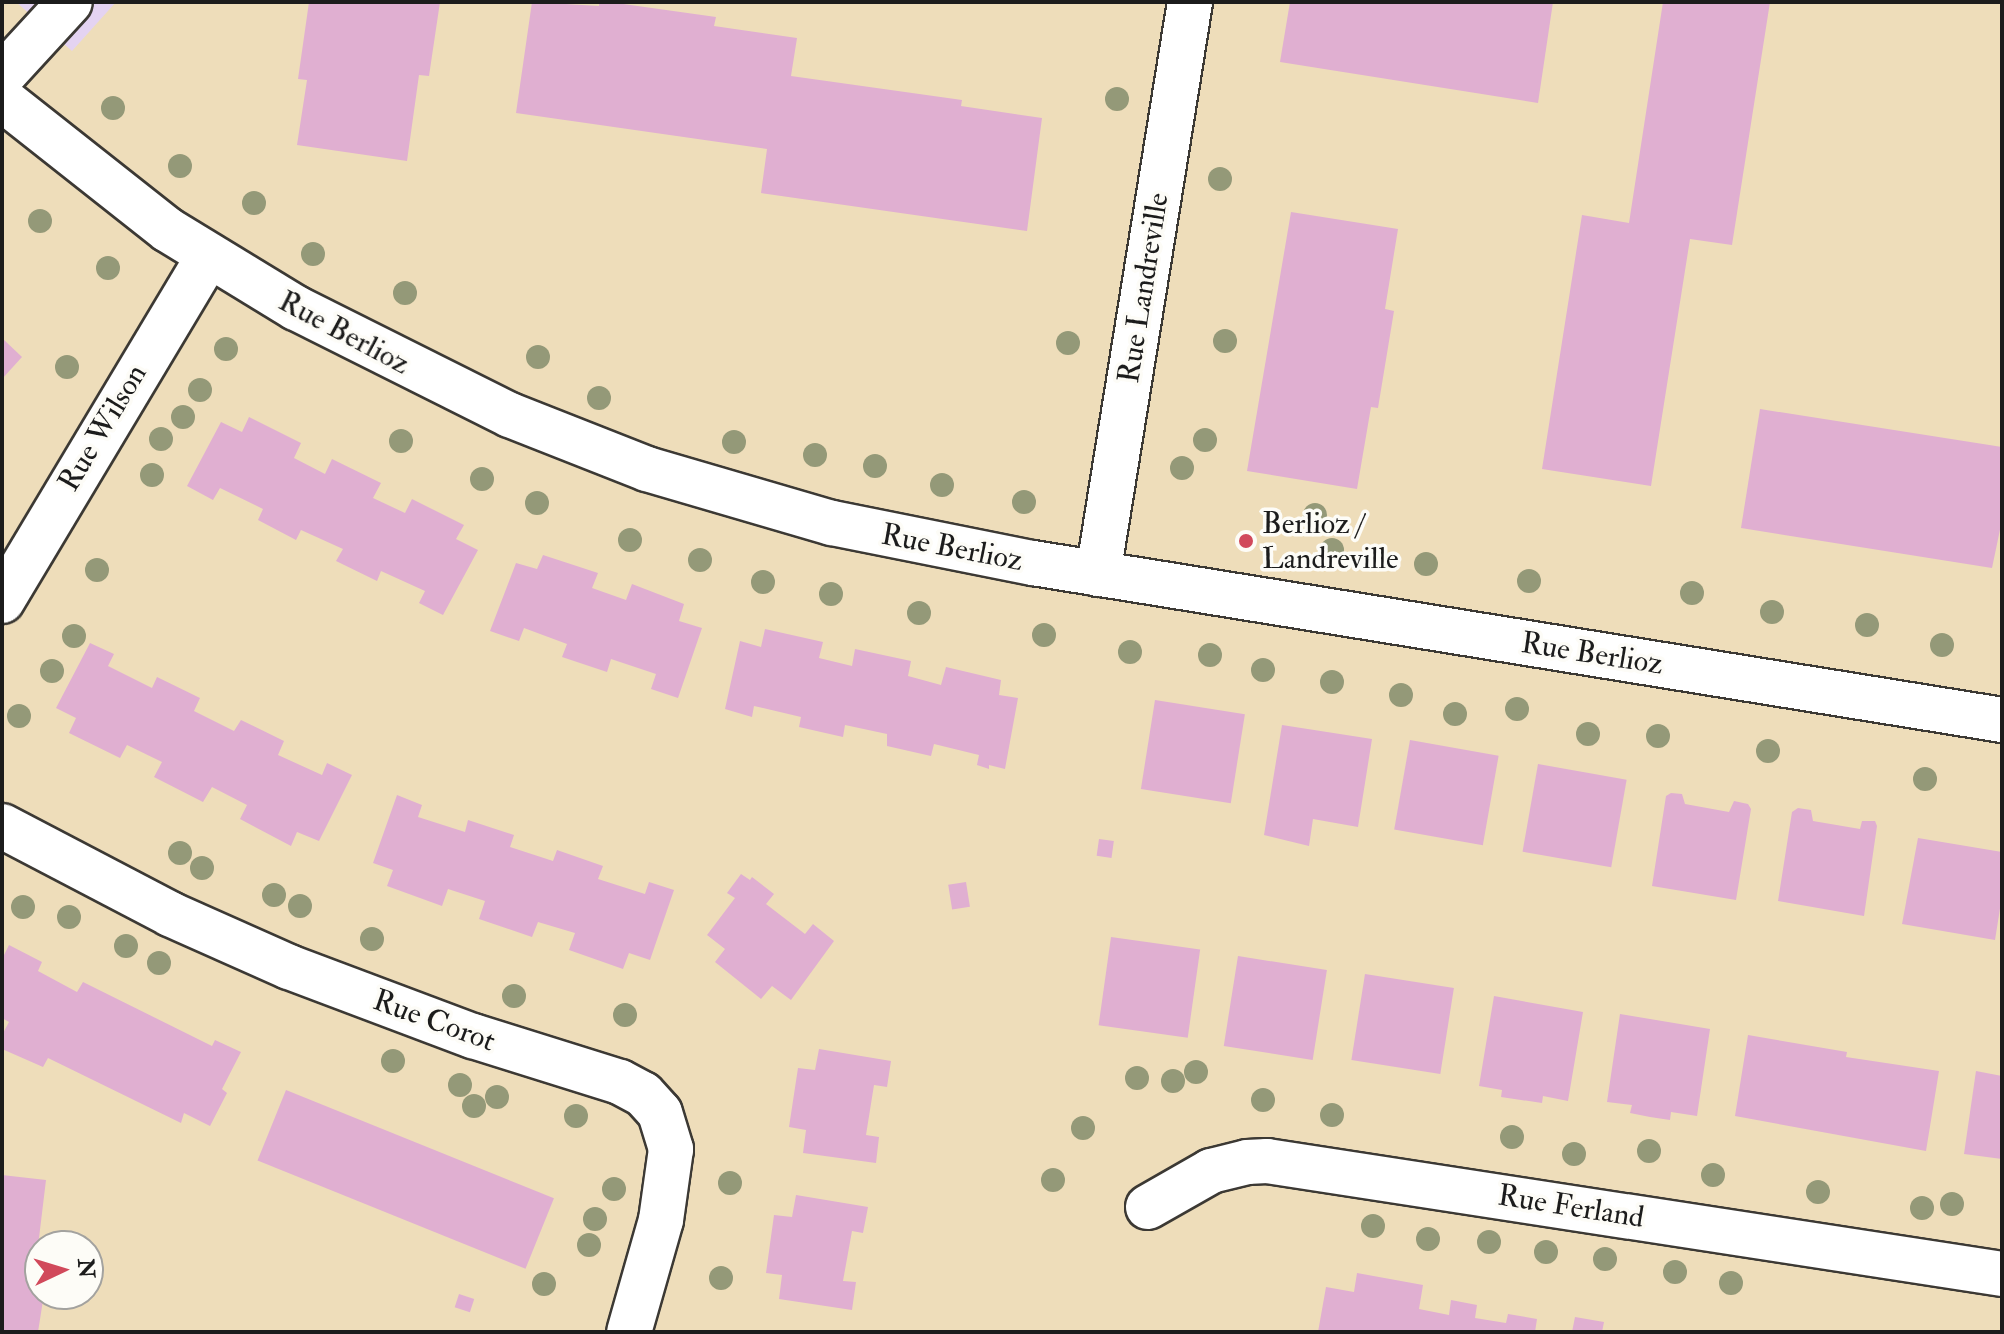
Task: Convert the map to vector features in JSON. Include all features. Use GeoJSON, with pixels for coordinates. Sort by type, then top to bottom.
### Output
{"type":"FeatureCollection","features":[{"type":"Feature","properties":{"kind":"street"},"geometry":{"type":"LineString","coordinates":[[2,76],[70,2]]}},
{"type":"Feature","properties":{"kind":"street","name":"Rue Landreville"},"geometry":{"type":"LineString","coordinates":[[1098,574],[1190,2]]}},
{"type":"Feature","properties":{"kind":"street","name":"Rue Berlioz"},"geometry":{"type":"LineString","coordinates":[[2,99],[127,200],[208,257],[433,380],[510,415],[647,469],[832,523],[1098,574],[2002,720]]}},
{"type":"Feature","properties":{"kind":"street","name":"Rue Wilson"},"geometry":{"type":"LineString","coordinates":[[2,601],[208,257]]}},
{"type":"Feature","properties":{"kind":"street","name":"Rue Corot"},"geometry":{"type":"LineString","coordinates":[[2,826],[170,914],[289,967],[406,1012],[620,1082],[643,1094],[660,1113],[671,1149],[661,1220],[629,1332]]}},
{"type":"Feature","properties":{"kind":"street","name":"Rue Ferland"},"geometry":{"type":"LineString","coordinates":[[1148,1207],[1211,1171],[1247,1162],[1267,1161],[2002,1274]]}},
{"type":"Feature","properties":{"kind":"shaded area"},"geometry":{"type":"Polygon","coordinates":[[[16,2],[116,2],[72,51],[16,2]]]}},
{"type":"Feature","properties":{"kind":"building"},"geometry":{"type":"Polygon","coordinates":[[[309,2],[440,2],[429,76],[419,75],[407,161],[297,145],[307,80],[298,79],[309,2]]]}},
{"type":"Feature","properties":{"kind":"building"},"geometry":{"type":"Polygon","coordinates":[[[532,2],[599,6],[599,2],[609,2],[716,17],[714,26],[797,38],[791,76],[962,100],[961,106],[1042,118],[1027,231],[761,193],[767,149],[516,113],[532,2]]]}},
{"type":"Feature","properties":{"kind":"building"},"geometry":{"type":"Polygon","coordinates":[[[1290,2],[1553,2],[1538,103],[1280,62],[1290,2]]]}},
{"type":"Feature","properties":{"kind":"building"},"geometry":{"type":"Polygon","coordinates":[[[1663,2],[1770,2],[1732,245],[1690,239],[1651,486],[1542,469],[1582,215],[1629,223],[1663,2]]]}},
{"type":"Feature","properties":{"kind":"building"},"geometry":{"type":"Polygon","coordinates":[[[1291,212],[1398,229],[1385,309],[1394,311],[1378,408],[1371,407],[1357,489],[1247,471],[1291,212]]]}},
{"type":"Feature","properties":{"kind":"building"},"geometry":{"type":"Polygon","coordinates":[[[2,338],[22,357],[2,379],[2,338]]]}},
{"type":"Feature","properties":{"kind":"building"},"geometry":{"type":"Polygon","coordinates":[[[1760,409],[2002,447],[2002,520],[1992,568],[1741,528],[1760,409]]]}},
{"type":"Feature","properties":{"kind":"building"},"geometry":{"type":"Polygon","coordinates":[[[249,417],[301,443],[294,458],[325,474],[332,459],[381,483],[373,498],[405,513],[412,499],[464,525],[456,539],[478,550],[443,615],[419,603],[425,591],[381,571],[377,581],[336,561],[343,549],[301,530],[296,540],[258,520],[263,509],[220,488],[213,500],[187,486],[221,422],[242,432],[249,417]]]}},
{"type":"Feature","properties":{"kind":"building"},"geometry":{"type":"Polygon","coordinates":[[[543,555],[598,573],[592,588],[626,600],[632,584],[684,604],[679,621],[702,628],[678,698],[651,689],[656,674],[611,659],[607,672],[562,657],[567,644],[524,628],[519,641],[490,631],[516,563],[537,569],[543,555]]]}},
{"type":"Feature","properties":{"kind":"building"},"geometry":{"type":"Polygon","coordinates":[[[765,629],[823,642],[819,658],[852,666],[855,649],[911,661],[908,676],[941,685],[946,667],[1001,680],[999,695],[1018,698],[1005,769],[977,765],[979,755],[934,744],[931,756],[887,746],[887,734],[845,725],[843,737],[799,727],[801,717],[754,706],[752,717],[725,709],[740,641],[761,647],[765,629]]]}},
{"type":"Feature","properties":{"kind":"building"},"geometry":{"type":"Polygon","coordinates":[[[90,643],[114,654],[108,666],[152,688],[157,677],[200,698],[194,711],[234,731],[241,720],[284,741],[278,755],[322,775],[327,763],[352,775],[319,841],[297,832],[291,846],[240,819],[247,805],[212,787],[203,802],[154,777],[162,762],[127,745],[120,758],[69,733],[76,718],[56,708],[90,643]]]}},
{"type":"Feature","properties":{"kind":"building"},"geometry":{"type":"Polygon","coordinates":[[[1155,700],[1245,714],[1231,803],[1141,789],[1155,700]]]}},
{"type":"Feature","properties":{"kind":"building"},"geometry":{"type":"Polygon","coordinates":[[[1282,725],[1372,739],[1358,827],[1313,819],[1309,846],[1264,835],[1282,725]]]}},
{"type":"Feature","properties":{"kind":"building"},"geometry":{"type":"Polygon","coordinates":[[[1410,740],[1499,756],[1483,845],[1394,830],[1410,740]]]}},
{"type":"Feature","properties":{"kind":"building"},"geometry":{"type":"Polygon","coordinates":[[[1538,764],[1627,780],[1611,867],[1523,852],[1538,764]]]}},
{"type":"Feature","properties":{"kind":"building"},"geometry":{"type":"Polygon","coordinates":[[[1682,794],[1685,804],[1729,812],[1734,801],[1748,804],[1751,809],[1736,900],[1652,886],[1666,796],[1682,794]]]}},
{"type":"Feature","properties":{"kind":"building"},"geometry":{"type":"Polygon","coordinates":[[[397,795],[422,805],[418,817],[465,832],[468,820],[514,835],[510,847],[553,861],[557,850],[603,866],[598,879],[645,894],[649,882],[674,890],[650,960],[629,953],[623,969],[569,950],[575,933],[538,922],[532,937],[479,919],[485,901],[448,889],[442,906],[387,886],[393,870],[373,863],[397,795]]]}},
{"type":"Feature","properties":{"kind":"building"},"geometry":{"type":"Polygon","coordinates":[[[1798,808],[1811,810],[1813,821],[1860,829],[1862,821],[1875,821],[1877,826],[1864,916],[1778,901],[1792,812],[1798,808]]]}},
{"type":"Feature","properties":{"kind":"building"},"geometry":{"type":"Polygon","coordinates":[[[1918,838],[2002,852],[2002,896],[1995,940],[1902,924],[1918,838]]]}},
{"type":"Feature","properties":{"kind":"building"},"geometry":{"type":"Polygon","coordinates":[[[1099,839],[1114,841],[1111,858],[1097,856],[1099,839]]]}},
{"type":"Feature","properties":{"kind":"building"},"geometry":{"type":"Polygon","coordinates":[[[741,874],[750,880],[752,877],[774,894],[766,904],[805,934],[813,924],[834,941],[791,1000],[772,986],[761,999],[715,962],[725,949],[707,935],[735,898],[727,893],[741,874]]]}},
{"type":"Feature","properties":{"kind":"building"},"geometry":{"type":"Polygon","coordinates":[[[966,882],[970,907],[952,910],[948,885],[966,882]]]}},
{"type":"Feature","properties":{"kind":"building"},"geometry":{"type":"Polygon","coordinates":[[[1111,937],[1200,950],[1188,1038],[1099,1025],[1111,937]]]}},
{"type":"Feature","properties":{"kind":"building"},"geometry":{"type":"Polygon","coordinates":[[[9,945],[42,962],[38,971],[77,992],[83,982],[212,1046],[215,1040],[241,1052],[222,1089],[227,1093],[210,1126],[184,1113],[181,1123],[48,1058],[43,1067],[2,1049],[2,1035],[9,1022],[2,1018],[2,959],[9,945]]]}},
{"type":"Feature","properties":{"kind":"building"},"geometry":{"type":"Polygon","coordinates":[[[1238,956],[1327,970],[1313,1060],[1224,1046],[1238,956]]]}},
{"type":"Feature","properties":{"kind":"building"},"geometry":{"type":"Polygon","coordinates":[[[1365,974],[1454,988],[1440,1074],[1351,1060],[1365,974]]]}},
{"type":"Feature","properties":{"kind":"building"},"geometry":{"type":"Polygon","coordinates":[[[1494,996],[1583,1012],[1568,1101],[1543,1096],[1542,1103],[1501,1097],[1502,1090],[1479,1086],[1494,996]]]}},
{"type":"Feature","properties":{"kind":"building"},"geometry":{"type":"Polygon","coordinates":[[[1620,1014],[1710,1029],[1697,1116],[1671,1112],[1670,1120],[1650,1117],[1630,1113],[1632,1105],[1607,1102],[1620,1014]]]}},
{"type":"Feature","properties":{"kind":"building"},"geometry":{"type":"Polygon","coordinates":[[[1748,1035],[1847,1052],[1846,1057],[1939,1071],[1926,1151],[1735,1116],[1748,1035]]]}},
{"type":"Feature","properties":{"kind":"building"},"geometry":{"type":"Polygon","coordinates":[[[819,1049],[891,1061],[887,1087],[874,1085],[866,1135],[879,1137],[876,1163],[803,1153],[806,1130],[789,1127],[798,1068],[815,1070],[819,1049]]]}},
{"type":"Feature","properties":{"kind":"building"},"geometry":{"type":"Polygon","coordinates":[[[1976,1071],[2002,1076],[2002,1159],[1964,1154],[1976,1071]]]}},
{"type":"Feature","properties":{"kind":"building"},"geometry":{"type":"Polygon","coordinates":[[[286,1090],[554,1198],[525,1269],[258,1160],[286,1090]]]}},
{"type":"Feature","properties":{"kind":"building"},"geometry":{"type":"Polygon","coordinates":[[[2,1175],[46,1180],[40,1230],[24,1230],[24,1310],[41,1310],[38,1332],[2,1332],[2,1175]]]}},
{"type":"Feature","properties":{"kind":"building"},"geometry":{"type":"Polygon","coordinates":[[[796,1195],[868,1207],[863,1233],[852,1231],[843,1281],[856,1282],[852,1310],[779,1299],[782,1275],[766,1273],[774,1215],[792,1217],[796,1195]]]}},
{"type":"Feature","properties":{"kind":"building"},"geometry":{"type":"Polygon","coordinates":[[[1357,1273],[1423,1285],[1419,1309],[1449,1315],[1451,1300],[1477,1305],[1475,1318],[1506,1323],[1508,1314],[1537,1319],[1535,1332],[1318,1332],[1326,1287],[1354,1292],[1357,1273]]]}},
{"type":"Feature","properties":{"kind":"building"},"geometry":{"type":"Polygon","coordinates":[[[459,1294],[474,1299],[470,1312],[455,1307],[459,1294]]]}},
{"type":"Feature","properties":{"kind":"building"},"geometry":{"type":"Polygon","coordinates":[[[1575,1317],[1604,1322],[1602,1332],[1572,1332],[1575,1317]]]}},
{"type":"Feature","properties":{"kind":"place","name":"Berlioz / Landreville"},"geometry":{"type":"Point","coordinates":[1246,541]}}]}
